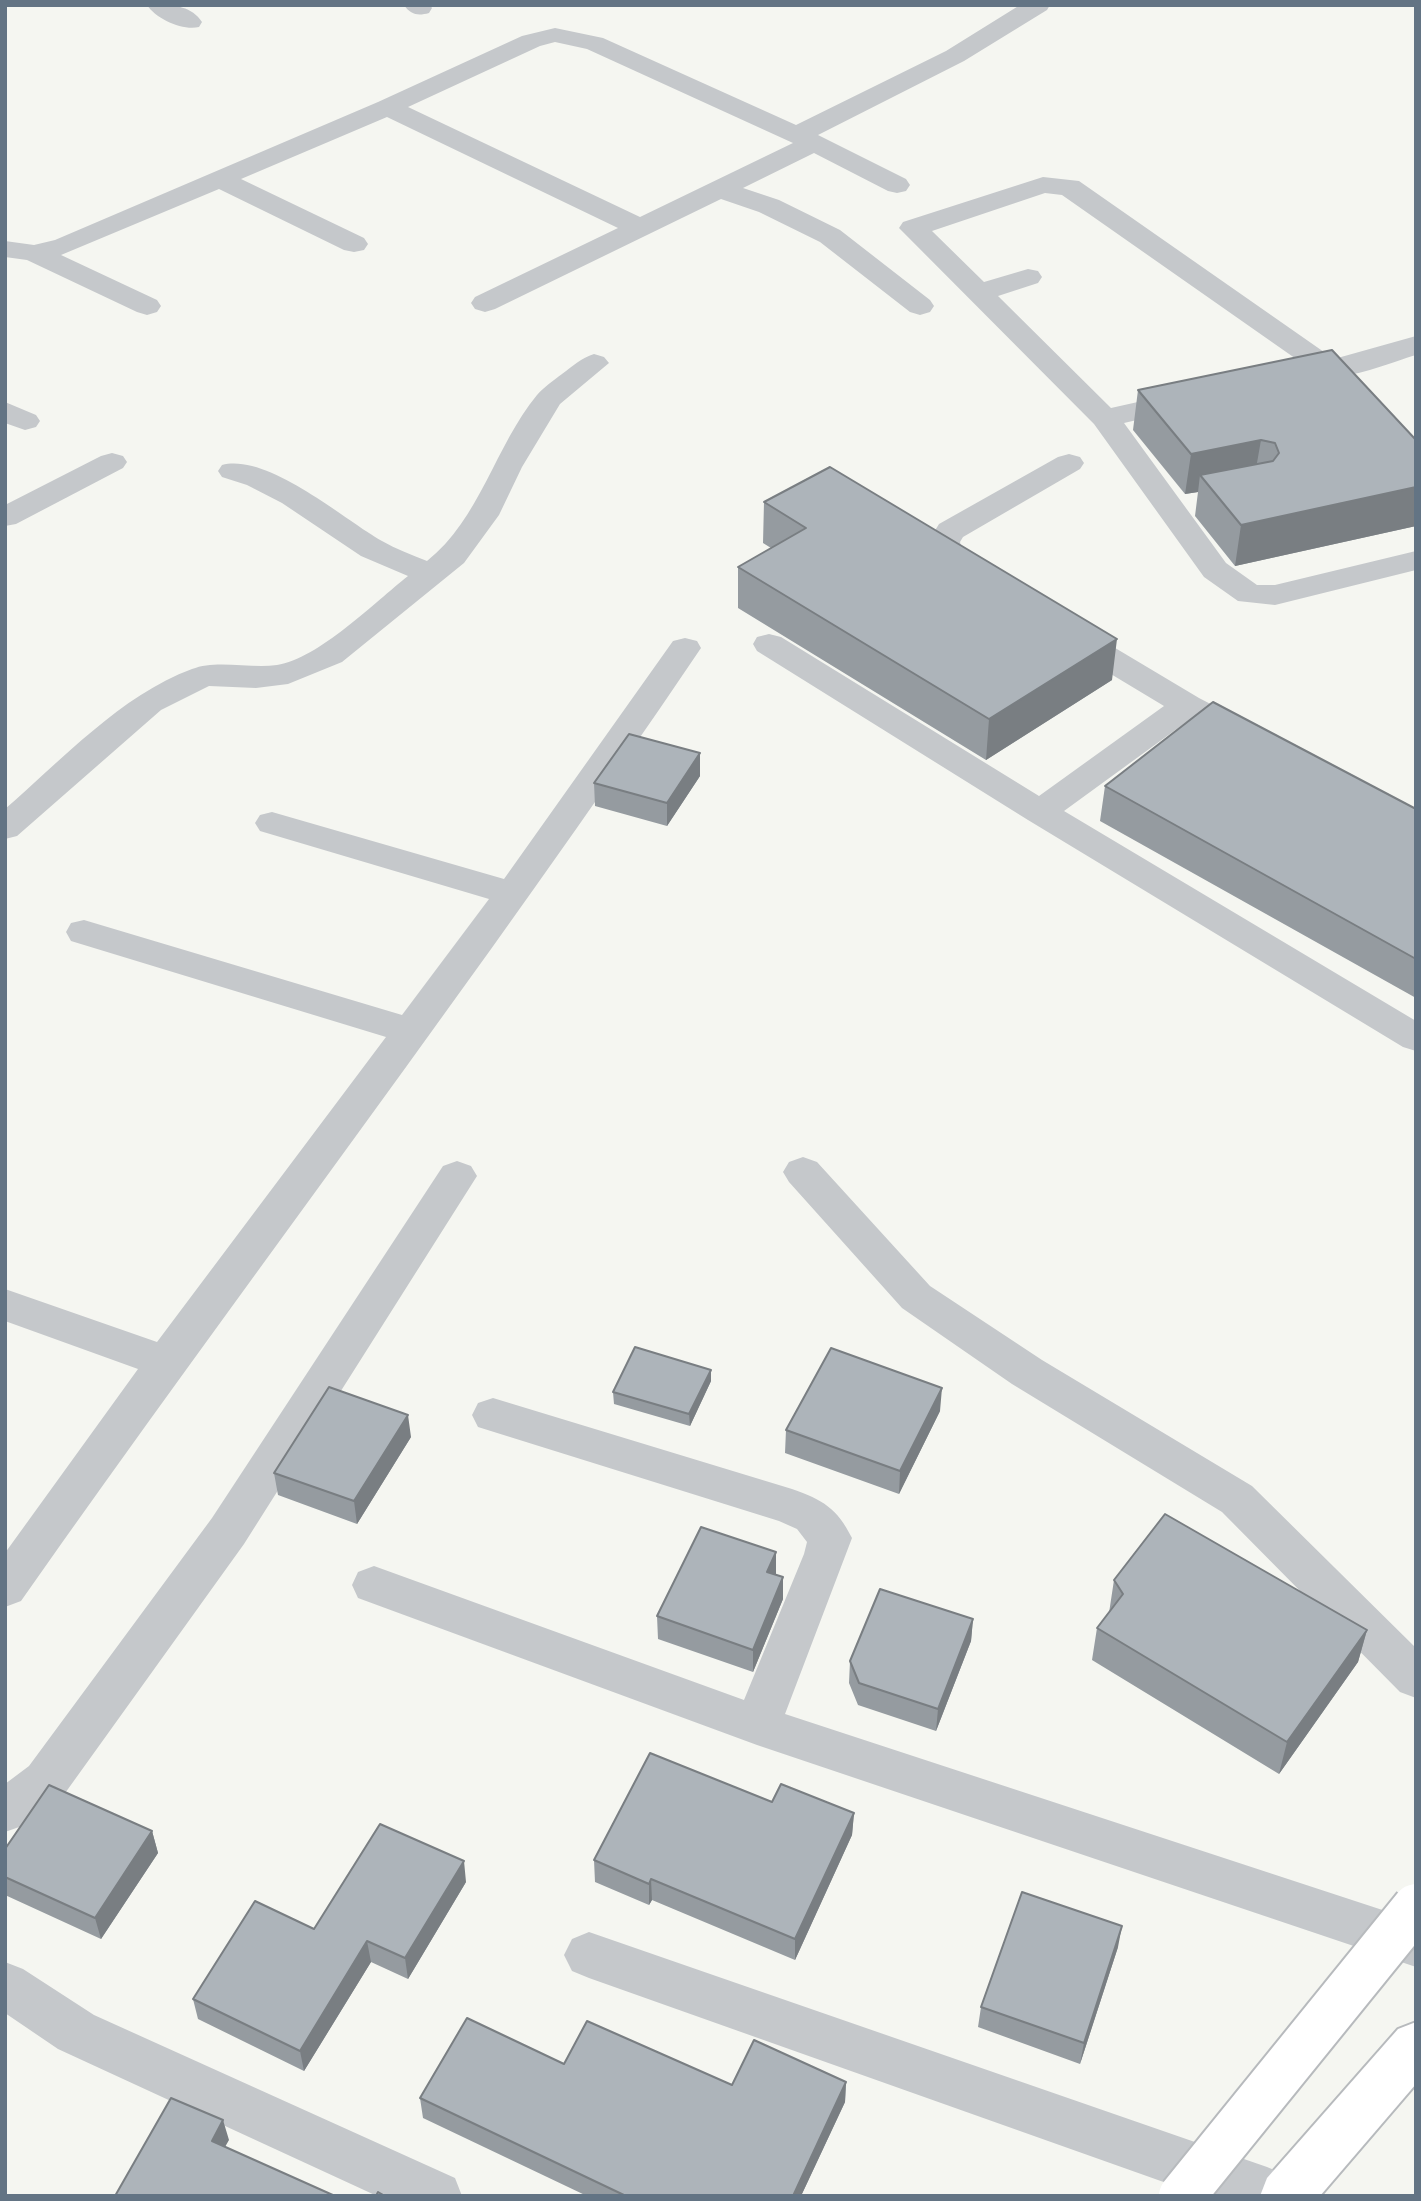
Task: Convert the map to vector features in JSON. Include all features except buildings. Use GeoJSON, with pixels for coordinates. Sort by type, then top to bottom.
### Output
{"type":"FeatureCollection","features":[{"type":"Feature","properties":{"kind":"highway"},"geometry":{"type":"LineString","coordinates":[[1182,2196],[1416,1908]]}},
{"type":"Feature","properties":{"kind":"highway"},"geometry":{"type":"LineString","coordinates":[[1277,2194],[1416,2046]]}},
{"type":"Feature","properties":{"kind":"street"},"geometry":{"type":"LineString","coordinates":[[159,5],[190,22]]}},
{"type":"Feature","properties":{"kind":"street"},"geometry":{"type":"LineString","coordinates":[[485,303],[722,190],[806,139],[956,56],[1038,5]]}},
{"type":"Feature","properties":{"kind":"street"},"geometry":{"type":"LineString","coordinates":[[34,253],[64,246],[387,107],[531,41],[555,35],[571,36],[594,43],[806,139],[897,185]]}},
{"type":"Feature","properties":{"kind":"street"},"geometry":{"type":"LineString","coordinates":[[387,107],[641,228]]}},
{"type":"Feature","properties":{"kind":"street"},"geometry":{"type":"LineString","coordinates":[[217,178],[354,244]]}},
{"type":"Feature","properties":{"kind":"street"},"geometry":{"type":"LineString","coordinates":[[1358,396],[1329,369],[1069,187],[1043,185],[913,228],[1105,418],[1215,570],[1249,594],[1275,595],[1416,561]]}},
{"type":"Feature","properties":{"kind":"street"},"geometry":{"type":"LineString","coordinates":[[722,190],[769,206],[830,236],[920,306]]}},
{"type":"Feature","properties":{"kind":"street"},"geometry":{"type":"LineString","coordinates":[[5,249],[34,253],[148,306]]}},
{"type":"Feature","properties":{"kind":"street"},"geometry":{"type":"LineString","coordinates":[[979,293],[1028,277]]}},
{"type":"Feature","properties":{"kind":"street"},"geometry":{"type":"LineString","coordinates":[[1289,378],[1368,361],[1416,345]]}},
{"type":"Feature","properties":{"kind":"street"},"geometry":{"type":"LineString","coordinates":[[5,828],[149,703],[204,676],[256,678],[288,674],[330,655],[453,556],[483,514],[507,467],[549,398],[594,363]]}},
{"type":"Feature","properties":{"kind":"street"},"geometry":{"type":"LineString","coordinates":[[1105,418],[1211,395]]}},
{"type":"Feature","properties":{"kind":"street"},"geometry":{"type":"LineString","coordinates":[[5,517],[112,461]]}},
{"type":"Feature","properties":{"kind":"street"},"geometry":{"type":"LineString","coordinates":[[1003,595],[968,574],[948,556],[944,542],[950,531],[1069,463]]}},
{"type":"Feature","properties":{"kind":"street"},"geometry":{"type":"LineString","coordinates":[[233,471],[258,479],[293,496],[372,549],[430,574]]}},
{"type":"Feature","properties":{"kind":"street"},"geometry":{"type":"LineString","coordinates":[[1171,509],[1207,501]]}},
{"type":"Feature","properties":{"kind":"street"},"geometry":{"type":"LineString","coordinates":[[1037,615],[1186,705],[1270,749]]}},
{"type":"Feature","properties":{"kind":"street"},"geometry":{"type":"LineString","coordinates":[[769,645],[1416,1038]]}},
{"type":"Feature","properties":{"kind":"street"},"geometry":{"type":"LineString","coordinates":[[5,1588],[166,1362],[512,894],[685,648]]}},
{"type":"Feature","properties":{"kind":"street"},"geometry":{"type":"LineString","coordinates":[[1040,812],[1186,705]]}},
{"type":"Feature","properties":{"kind":"street"},"geometry":{"type":"LineString","coordinates":[[272,823],[512,894]]}},
{"type":"Feature","properties":{"kind":"street"},"geometry":{"type":"LineString","coordinates":[[84,932],[410,1031]]}},
{"type":"Feature","properties":{"kind":"street"},"geometry":{"type":"LineString","coordinates":[[803,1172],[916,1297],[1027,1372],[1237,1499],[1416,1678]]}},
{"type":"Feature","properties":{"kind":"street"},"geometry":{"type":"LineString","coordinates":[[5,1811],[47,1781],[228,1531],[457,1176]]}},
{"type":"Feature","properties":{"kind":"street"},"geometry":{"type":"LineString","coordinates":[[5,1305],[166,1362]]}},
{"type":"Feature","properties":{"kind":"street"},"geometry":{"type":"LineString","coordinates":[[493,1415],[792,1507],[812,1516],[830,1538],[826,1554],[757,1726]]}},
{"type":"Feature","properties":{"kind":"street"},"geometry":{"type":"LineString","coordinates":[[374,1585],[757,1726],[1416,1944]]}},
{"type":"Feature","properties":{"kind":"street"},"geometry":{"type":"LineString","coordinates":[[589,1955],[1277,2194]]}},
{"type":"Feature","properties":{"kind":"street"},"geometry":{"type":"LineString","coordinates":[[5,1984],[76,2032],[436,2196]]}}]}
